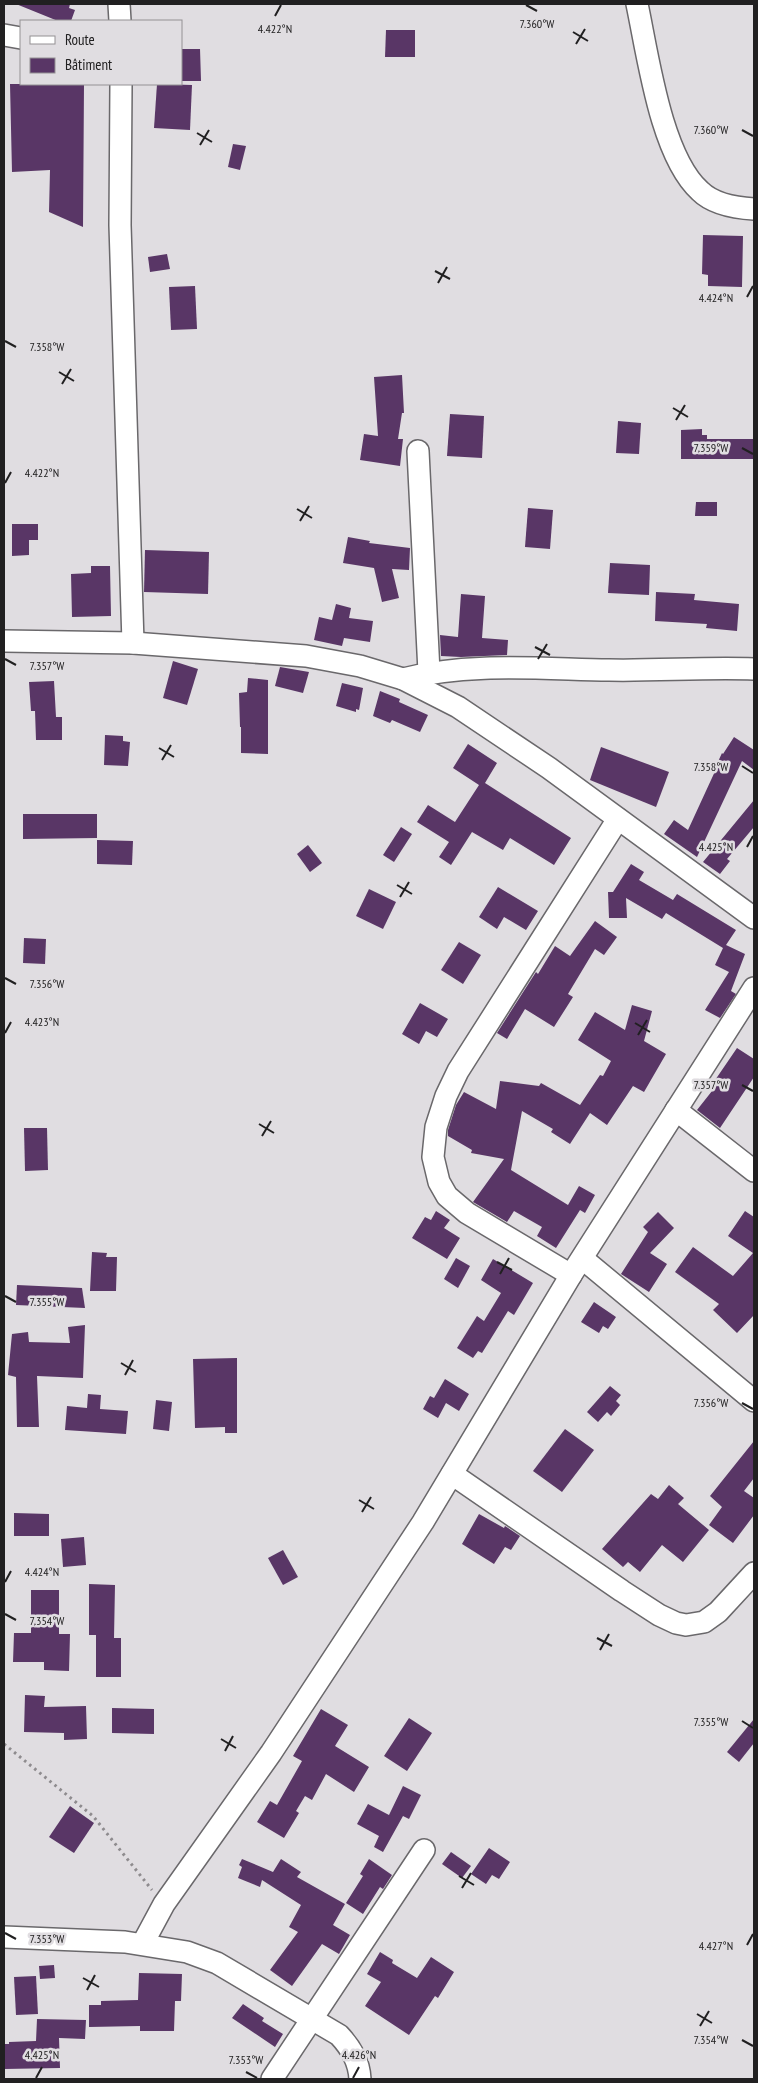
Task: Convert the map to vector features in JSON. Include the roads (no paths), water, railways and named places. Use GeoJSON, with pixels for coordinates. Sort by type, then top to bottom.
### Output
{"type":"FeatureCollection","features":[{"type":"Feature","properties":{"kind":"street"},"geometry":{"type":"LineString","coordinates":[[119,4],[120,20]]}},
{"type":"Feature","properties":{"kind":"street"},"geometry":{"type":"LineString","coordinates":[[637,4],[663,123],[675,156],[688,178],[701,192],[717,202],[744,208],[754,208]]}},
{"type":"Feature","properties":{"kind":"street"},"geometry":{"type":"LineString","coordinates":[[4,35],[20,38]]}},
{"type":"Feature","properties":{"kind":"street"},"geometry":{"type":"LineString","coordinates":[[121,85],[120,225],[133,643]]}},
{"type":"Feature","properties":{"kind":"street"},"geometry":{"type":"LineString","coordinates":[[418,451],[429,672]]}},
{"type":"Feature","properties":{"kind":"street"},"geometry":{"type":"LineString","coordinates":[[4,641],[133,643],[306,656],[360,666],[403,679],[458,707],[549,768],[754,918]]}},
{"type":"Feature","properties":{"kind":"street"},"geometry":{"type":"LineString","coordinates":[[403,679],[429,672],[490,668],[754,669]]}},
{"type":"Feature","properties":{"kind":"street"},"geometry":{"type":"LineString","coordinates":[[618,819],[458,1071],[446,1096],[436,1127],[433,1157],[439,1182],[447,1196],[467,1213],[577,1267],[754,1401]]}},
{"type":"Feature","properties":{"kind":"street"},"geometry":{"type":"LineString","coordinates":[[143,1943],[164,1904],[272,1753],[423,1522],[577,1267],[754,988]]}},
{"type":"Feature","properties":{"kind":"street"},"geometry":{"type":"LineString","coordinates":[[676,1110],[754,1171]]}},
{"type":"Feature","properties":{"kind":"street"},"geometry":{"type":"LineString","coordinates":[[452,1474],[658,1615],[676,1623],[686,1625],[704,1622],[718,1612],[754,1573]]}},
{"type":"Feature","properties":{"kind":"street"},"geometry":{"type":"LineString","coordinates":[[272,2079],[424,1850]]}},
{"type":"Feature","properties":{"kind":"street"},"geometry":{"type":"LineString","coordinates":[[4,1937],[143,1943],[187,1952],[217,1963],[339,2035],[352,2049],[360,2079]]}}]}
